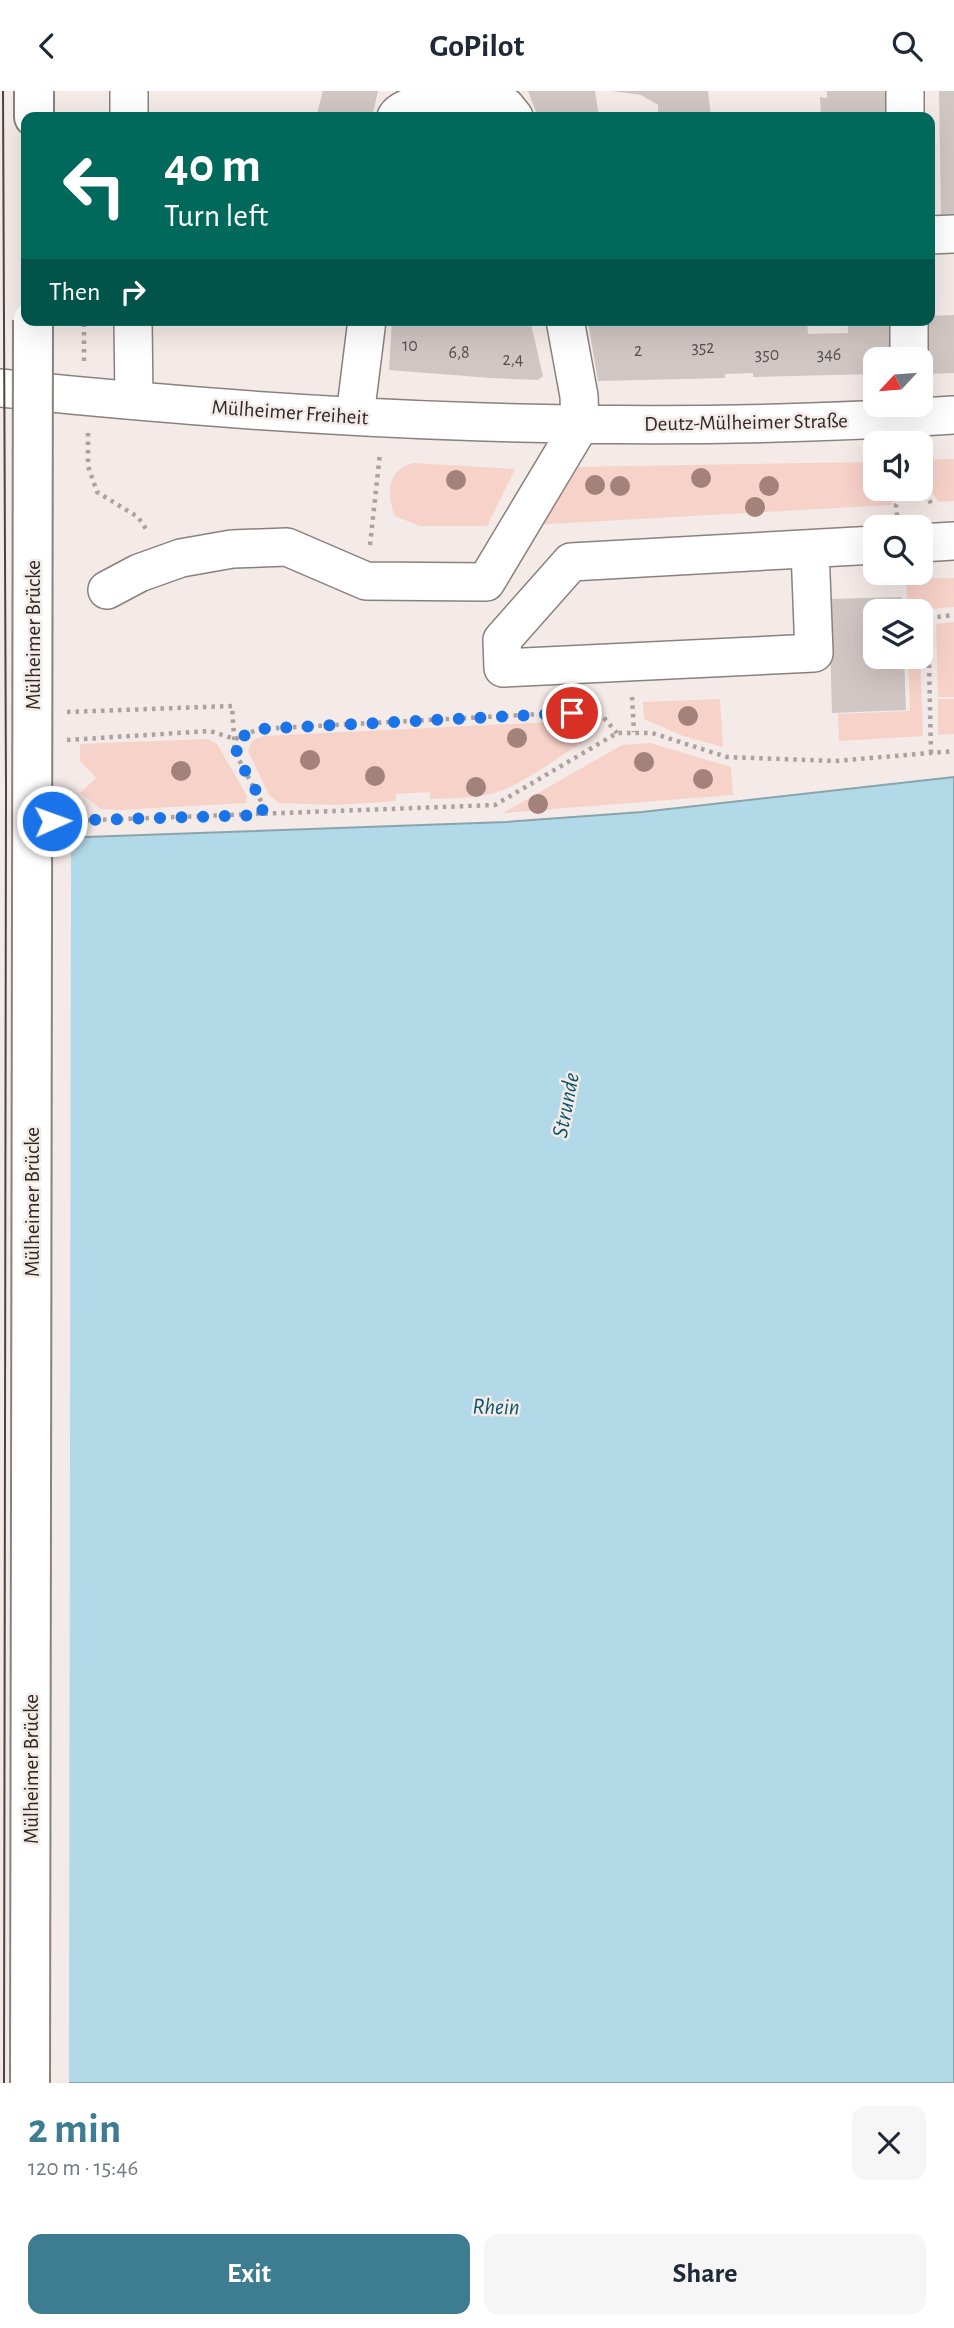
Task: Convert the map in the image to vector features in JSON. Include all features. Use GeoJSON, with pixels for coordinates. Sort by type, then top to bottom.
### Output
{"type":"FeatureCollection","features":[{"type":"Feature","properties":{"kind":"main road"},"geometry":{"type":"LineString","coordinates":[[34,91],[34,112]]}},
{"type":"Feature","properties":{"kind":"main road","name":"Mülheimer Brücke"},"geometry":{"type":"LineString","coordinates":[[30,2083],[33,326]]}},
{"type":"Feature","properties":{"kind":"street"},"geometry":{"type":"LineString","coordinates":[[129,91],[129,112]]}},
{"type":"Feature","properties":{"kind":"street"},"geometry":{"type":"LineString","coordinates":[[905,91],[905,112]]}},
{"type":"Feature","properties":{"kind":"street"},"geometry":{"type":"LineString","coordinates":[[399,112],[412,105],[457,97],[495,103],[506,107],[510,112]]}},
{"type":"Feature","properties":{"kind":"street"},"geometry":{"type":"LineString","coordinates":[[935,235],[954,234]]}},
{"type":"Feature","properties":{"kind":"street"},"geometry":{"type":"LineString","coordinates":[[133,326],[134,400]]}},
{"type":"Feature","properties":{"kind":"street"},"geometry":{"type":"LineString","coordinates":[[355,416],[366,326]]}},
{"type":"Feature","properties":{"kind":"street"},"geometry":{"type":"LineString","coordinates":[[107,590],[168,563],[232,549],[287,547],[366,581],[486,582],[580,425],[579,396],[566,326]]}},
{"type":"Feature","properties":{"kind":"street"},"geometry":{"type":"LineString","coordinates":[[909,326],[909,347]]}},
{"type":"Feature","properties":{"kind":"street","name":"Mülheimer Freiheit"},"geometry":{"type":"LineString","coordinates":[[0,388],[477,424],[580,425]]}},
{"type":"Feature","properties":{"kind":"street","name":"Deutz-Mülheimer Straße"},"geometry":{"type":"LineString","coordinates":[[580,425],[863,413]]}},
{"type":"Feature","properties":{"kind":"street","name":"Deutz-Mülheimer Straße"},"geometry":{"type":"LineString","coordinates":[[933,413],[954,415]]}},
{"type":"Feature","properties":{"kind":"street"},"geometry":{"type":"LineString","coordinates":[[933,542],[954,541]]}},
{"type":"Feature","properties":{"kind":"street"},"geometry":{"type":"LineString","coordinates":[[810,549],[814,653],[503,668],[502,640],[570,562],[863,546]]}},
{"type":"Feature","properties":{"kind":"path"},"geometry":{"type":"LineString","coordinates":[[89,444],[88,466],[97,492],[138,517],[168,563]]}},
{"type":"Feature","properties":{"kind":"path"},"geometry":{"type":"LineString","coordinates":[[366,581],[380,459]]}},
{"type":"Feature","properties":{"kind":"path"},"geometry":{"type":"LineString","coordinates":[[896,505],[898,501]]}},
{"type":"Feature","properties":{"kind":"path"},"geometry":{"type":"LineString","coordinates":[[931,753],[928,618],[954,615]]}},
{"type":"Feature","properties":{"kind":"path"},"geometry":{"type":"LineString","coordinates":[[632,703],[634,731]]}},
{"type":"Feature","properties":{"kind":"path"},"geometry":{"type":"LineString","coordinates":[[61,712],[232,706],[235,752],[262,803],[263,815]]}},
{"type":"Feature","properties":{"kind":"path"},"geometry":{"type":"LineString","coordinates":[[62,741],[210,731],[235,740],[258,729],[598,711],[617,733]]}},
{"type":"Feature","properties":{"kind":"path"},"geometry":{"type":"LineString","coordinates":[[55,821],[495,805],[617,733],[634,731],[652,733],[727,757],[835,761],[954,751]]}},
{"type":"Feature","properties":{"kind":"shaded area"},"geometry":{"type":"Polygon","coordinates":[[[954,459],[954,501],[939,502],[933,494],[933,460],[954,459]]]}},
{"type":"Feature","properties":{"kind":"shaded area"},"geometry":{"type":"Polygon","coordinates":[[[863,462],[863,501],[893,501],[891,505],[533,525],[571,467],[863,462]]]}},
{"type":"Feature","properties":{"kind":"shaded area"},"geometry":{"type":"Polygon","coordinates":[[[414,463],[515,469],[487,526],[420,526],[395,516],[390,499],[391,484],[398,471],[414,463]]]}},
{"type":"Feature","properties":{"kind":"shaded area"},"geometry":{"type":"Polygon","coordinates":[[[933,578],[954,578],[954,607],[933,609],[933,599],[907,599],[906,585],[933,585],[933,578]]]}},
{"type":"Feature","properties":{"kind":"shaded area"},"geometry":{"type":"Polygon","coordinates":[[[954,622],[954,697],[938,697],[936,624],[954,622]]]}},
{"type":"Feature","properties":{"kind":"shaded area"},"geometry":{"type":"Polygon","coordinates":[[[908,669],[920,669],[923,736],[839,741],[838,714],[910,711],[908,669]]]}},
{"type":"Feature","properties":{"kind":"shaded area"},"geometry":{"type":"Polygon","coordinates":[[[720,699],[723,747],[683,736],[644,719],[643,702],[720,699]]]}},
{"type":"Feature","properties":{"kind":"shaded area"},"geometry":{"type":"Polygon","coordinates":[[[938,699],[954,699],[954,734],[938,735],[938,699]]]}},
{"type":"Feature","properties":{"kind":"shaded area"},"geometry":{"type":"Polygon","coordinates":[[[594,720],[595,730],[589,738],[540,770],[502,790],[468,798],[430,799],[430,792],[396,794],[396,801],[335,805],[279,803],[269,795],[248,751],[252,741],[263,736],[594,720]]]}},
{"type":"Feature","properties":{"kind":"shaded area"},"geometry":{"type":"Polygon","coordinates":[[[208,739],[217,744],[247,796],[246,803],[101,809],[80,793],[96,778],[80,761],[80,744],[208,739]]]}},
{"type":"Feature","properties":{"kind":"shaded area"},"geometry":{"type":"Polygon","coordinates":[[[650,743],[731,767],[733,795],[503,813],[622,745],[650,743]]]}},
{"type":"Feature","properties":{"kind":"water"},"geometry":{"type":"Polygon","coordinates":[[[954,777],[954,2083],[0,2083],[0,840],[506,822],[642,812],[954,777]]]}},
{"type":"Feature","properties":{"kind":"pier"},"geometry":{"type":"Polygon","coordinates":[[[71,833],[69,2083],[0,2083],[0,836],[71,833]]]}},
{"type":"Feature","properties":{"kind":"building"},"geometry":{"type":"Polygon","coordinates":[[[323,91],[378,91],[373,112],[317,112],[323,91]]]}},
{"type":"Feature","properties":{"kind":"building"},"geometry":{"type":"Polygon","coordinates":[[[528,91],[595,91],[598,112],[536,112],[528,91]]]}},
{"type":"Feature","properties":{"kind":"building"},"geometry":{"type":"Polygon","coordinates":[[[612,91],[708,91],[710,112],[658,112],[658,105],[641,95],[612,91]]]}},
{"type":"Feature","properties":{"kind":"building"},"geometry":{"type":"Polygon","coordinates":[[[827,91],[885,91],[886,112],[821,112],[820,97],[827,98],[827,91]]]}},
{"type":"Feature","properties":{"kind":"building"},"geometry":{"type":"Polygon","coordinates":[[[939,91],[954,91],[954,221],[941,222],[939,91]]]}},
{"type":"Feature","properties":{"kind":"building"},"geometry":{"type":"Polygon","coordinates":[[[954,315],[954,373],[933,374],[933,347],[927,347],[926,326],[935,326],[935,316],[954,315]]]}},
{"type":"Feature","properties":{"kind":"building"},"geometry":{"type":"Polygon","coordinates":[[[392,326],[531,326],[543,376],[538,380],[389,370],[392,326]]]}},
{"type":"Feature","properties":{"kind":"building"},"geometry":{"type":"Polygon","coordinates":[[[589,326],[807,326],[808,334],[848,333],[848,326],[891,326],[892,347],[863,347],[863,374],[753,377],[753,373],[725,374],[725,378],[598,381],[589,326]]]}},
{"type":"Feature","properties":{"kind":"building"},"geometry":{"type":"Polygon","coordinates":[[[902,597],[863,599],[863,669],[904,669],[906,710],[832,713],[829,599],[902,597]]]}},
{"type":"Feature","properties":{"kind":"tram line"},"geometry":{"type":"LineString","coordinates":[[3,91],[6,788],[4,2083]]}},
{"type":"Feature","properties":{"kind":"route"},"geometry":{"type":"LineString","coordinates":[[52,821],[263,815],[262,803],[235,752],[235,740],[258,729],[572,713]]}},
{"type":"Feature","properties":{"kind":"water label","name":"Strunde"},"geometry":{"type":"Point","coordinates":[565,1105]}},
{"type":"Feature","properties":{"kind":"water label","name":"Rhein"},"geometry":{"type":"Point","coordinates":[496,1406]}}]}
